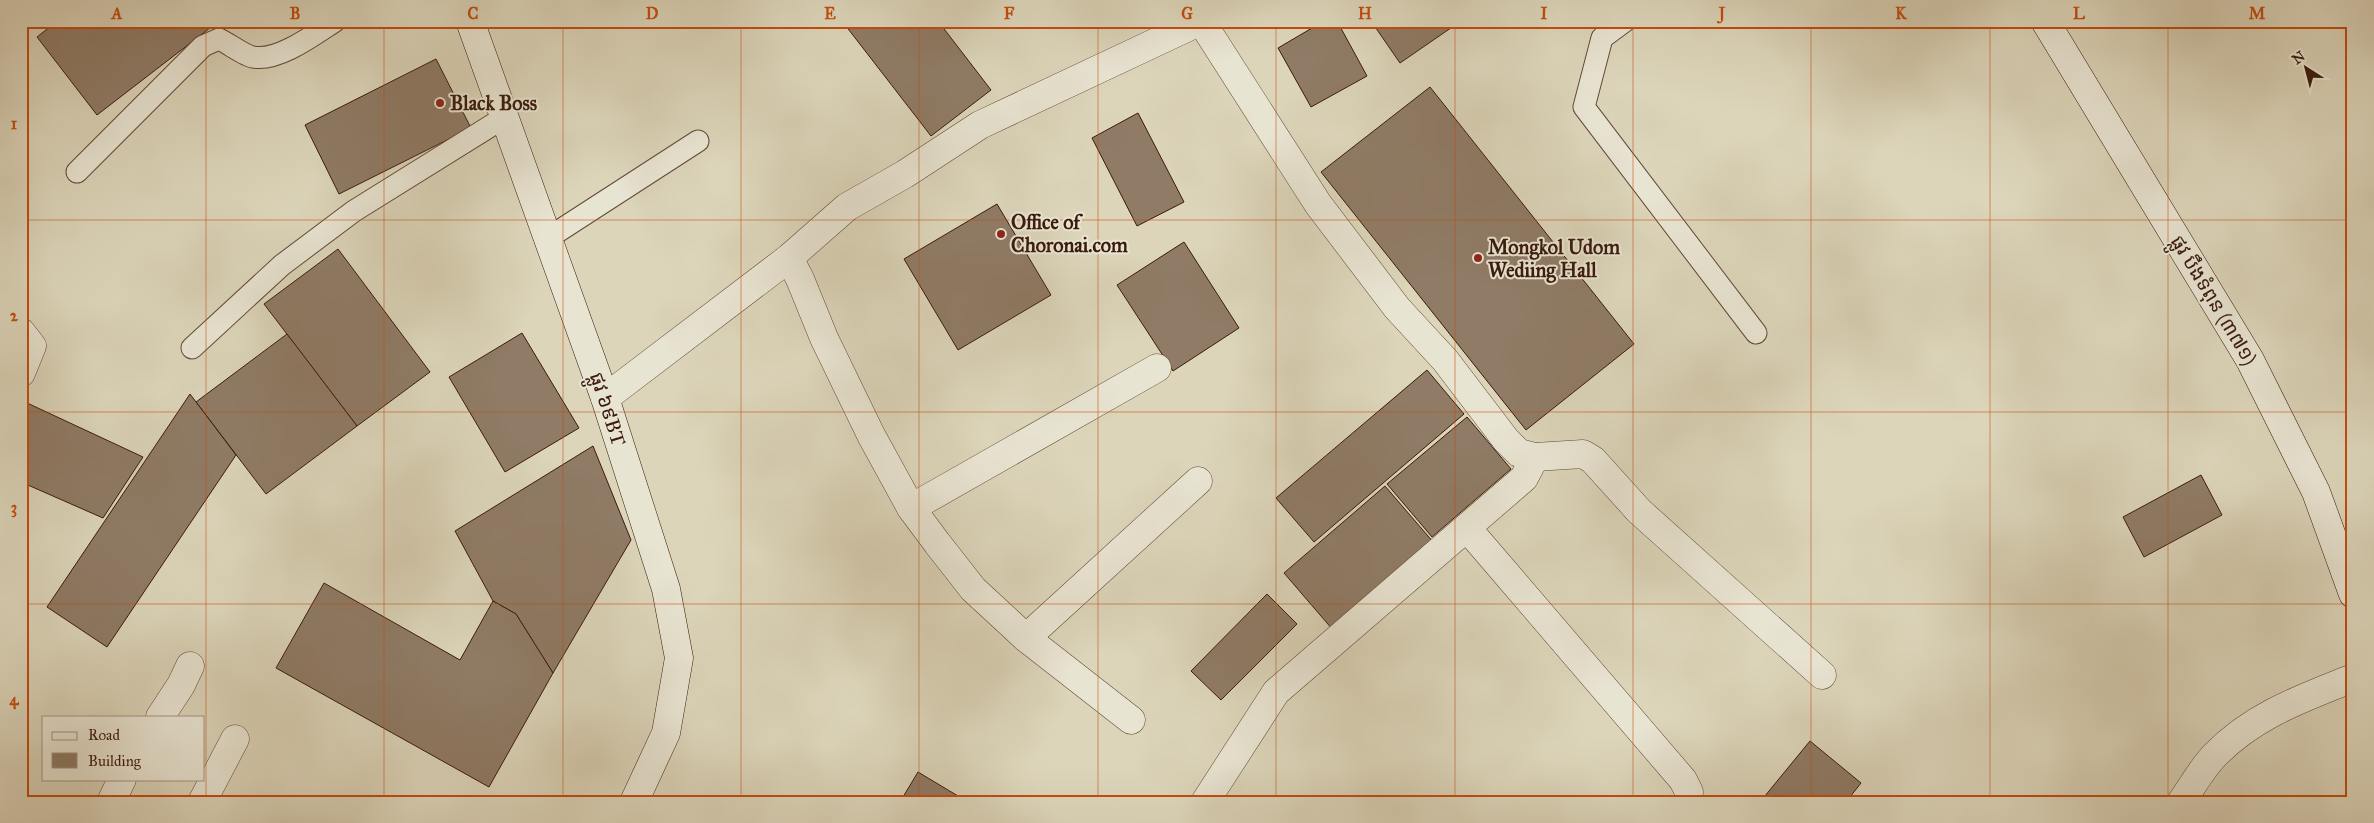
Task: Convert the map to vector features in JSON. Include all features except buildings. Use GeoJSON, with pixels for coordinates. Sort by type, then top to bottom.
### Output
{"type":"FeatureCollection","features":[{"type":"Feature","properties":{"kind":"street","name":"ផ្លូវ ៦៩BT"},"geometry":{"type":"LineString","coordinates":[[470,21],[506,117],[605,398],[666,590],[679,658],[666,733],[634,802]]}},
{"type":"Feature","properties":{"kind":"street"},"geometry":{"type":"LineString","coordinates":[[605,398],[789,258],[847,207],[905,174],[980,125],[1164,29],[1201,21],[1318,204],[1397,308],[1445,360],[1506,440],[1519,453],[1535,458],[1583,454],[1593,460],[1639,511],[1822,675]]}},
{"type":"Feature","properties":{"kind":"street","name":"ផ្លូវ បឹងទំពុន (៣៧១)"},"geometry":{"type":"LineString","coordinates":[[2045,21],[2250,360],[2316,492],[2353,594]]}},
{"type":"Feature","properties":{"kind":"street"},"geometry":{"type":"LineString","coordinates":[[789,258],[800,278],[824,338],[867,426],[911,508],[973,589],[1026,638],[1131,720]]}},
{"type":"Feature","properties":{"kind":"street"},"geometry":{"type":"LineString","coordinates":[[21,332],[32,346],[21,373]]}},
{"type":"Feature","properties":{"kind":"street"},"geometry":{"type":"LineString","coordinates":[[911,508],[1157,368]]}},
{"type":"Feature","properties":{"kind":"street"},"geometry":{"type":"LineString","coordinates":[[1205,802],[1276,692],[1524,478],[1535,458]]}},
{"type":"Feature","properties":{"kind":"street"},"geometry":{"type":"LineString","coordinates":[[1026,638],[1198,481]]}},
{"type":"Feature","properties":{"kind":"street"},"geometry":{"type":"LineString","coordinates":[[1467,528],[1682,780],[1689,792],[1688,802]]}},
{"type":"Feature","properties":{"kind":"street"},"geometry":{"type":"LineString","coordinates":[[161,716],[182,685],[190,666]]}},
{"type":"Feature","properties":{"kind":"street"},"geometry":{"type":"LineString","coordinates":[[2181,802],[2214,755],[2251,724],[2279,708],[2353,678]]}},
{"type":"Feature","properties":{"kind":"street"},"geometry":{"type":"LineString","coordinates":[[202,802],[235,739]]}},
{"type":"Feature","properties":{"kind":"street"},"geometry":{"type":"LineString","coordinates":[[111,802],[122,780]]}},
{"type":"Feature","properties":{"kind":"lane"},"geometry":{"type":"LineString","coordinates":[[77,172],[203,46],[219,39],[252,57],[268,57],[291,48],[335,21]]}},
{"type":"Feature","properties":{"kind":"lane"},"geometry":{"type":"LineString","coordinates":[[1625,21],[1602,38],[1584,107],[1756,333]]}},
{"type":"Feature","properties":{"kind":"lane"},"geometry":{"type":"LineString","coordinates":[[192,348],[282,266],[354,211],[506,117]]}},
{"type":"Feature","properties":{"kind":"lane"},"geometry":{"type":"LineString","coordinates":[[548,238],[698,141]]}},
{"type":"Feature","properties":{"kind":"place","name":"Black Boss"},"geometry":{"type":"Point","coordinates":[440,103]}},
{"type":"Feature","properties":{"kind":"place","name":"Office of Choronai.com"},"geometry":{"type":"Point","coordinates":[1001,234]}},
{"type":"Feature","properties":{"kind":"place","name":"Mongkol Udom Wediing Hall"},"geometry":{"type":"Point","coordinates":[1478,258]}}]}
